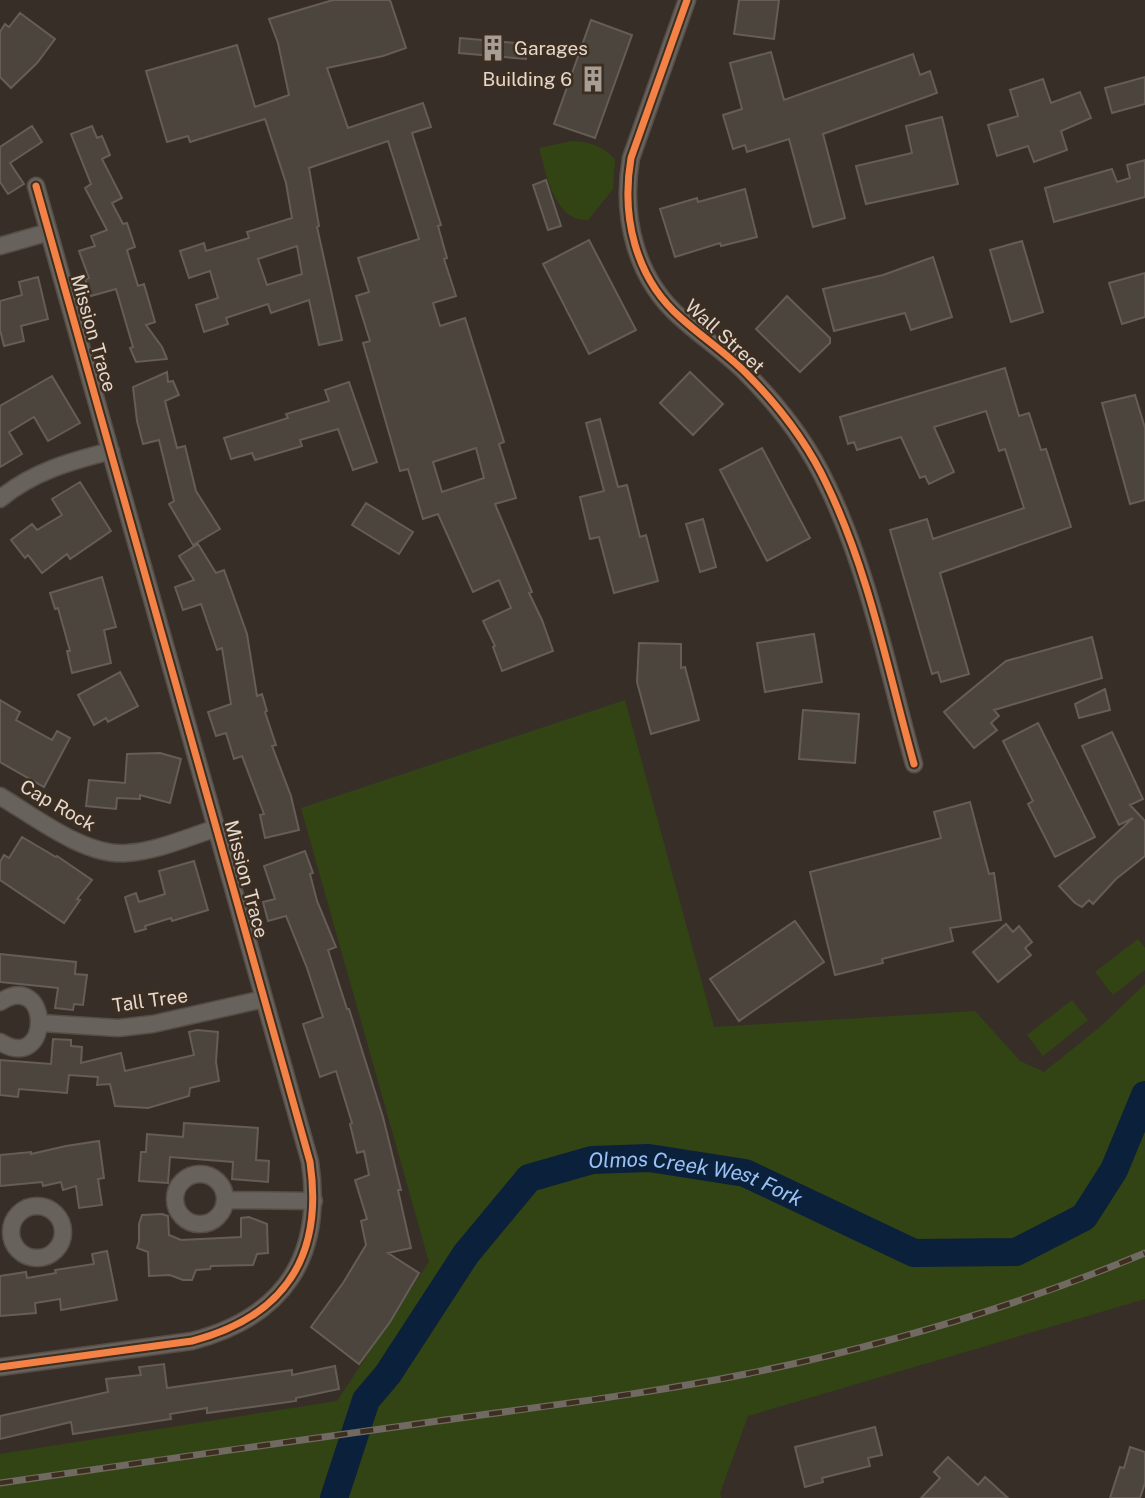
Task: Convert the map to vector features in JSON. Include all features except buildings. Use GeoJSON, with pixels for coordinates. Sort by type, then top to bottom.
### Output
{"type":"FeatureCollection","features":[{"type":"Feature","properties":{"kind":"street","name":"Wall Street"},"geometry":{"type":"LineString","coordinates":[[687,0],[631,158],[628,210],[634,245],[648,277],[668,306],[746,373],[777,407],[804,444],[827,483],[854,548],[914,764]]}},
{"type":"Feature","properties":{"kind":"street","name":"Mission Trace"},"geometry":{"type":"LineString","coordinates":[[0,1367],[192,1341],[220,1334],[248,1320],[283,1289],[299,1263],[306,1249],[314,1201],[310,1162],[36,186]]}},
{"type":"Feature","properties":{"kind":"street"},"geometry":{"type":"LineString","coordinates":[[0,246],[49,232]]}},
{"type":"Feature","properties":{"kind":"street"},"geometry":{"type":"LineString","coordinates":[[0,499],[49,470],[111,452]]}},
{"type":"Feature","properties":{"kind":"street","name":"Cap Rock"},"geometry":{"type":"LineString","coordinates":[[0,796],[86,847],[106,853],[152,849],[217,828]]}},
{"type":"Feature","properties":{"kind":"street"},"geometry":{"type":"LineString","coordinates":[[0,1002],[17,996],[29,1000],[38,1010],[41,1023],[37,1036],[27,1045],[14,1047],[0,1042]]}},
{"type":"Feature","properties":{"kind":"street","name":"Tall Tree"},"geometry":{"type":"LineString","coordinates":[[41,1023],[118,1028],[153,1024],[264,999]]}},
{"type":"Feature","properties":{"kind":"street"},"geometry":{"type":"LineString","coordinates":[[226,1200],[314,1201]]}},
{"type":"Feature","properties":{"kind":"green space"},"geometry":{"type":"Polygon","coordinates":[[[571,141],[595,145],[615,159],[613,189],[588,220],[576,218],[559,204],[553,194],[539,148],[571,141]]]}},
{"type":"Feature","properties":{"kind":"green space"},"geometry":{"type":"Polygon","coordinates":[[[625,700],[714,1027],[975,1011],[1020,1061],[1044,1072],[1100,1027],[1145,984],[1145,1299],[748,1416],[720,1493],[721,1498],[0,1498],[0,1454],[337,1401],[429,1262],[301,808],[625,700]]]}},
{"type":"Feature","properties":{"kind":"green space"},"geometry":{"type":"Polygon","coordinates":[[[1138,939],[1145,948],[1145,970],[1113,995],[1095,972],[1138,939]]]}},
{"type":"Feature","properties":{"kind":"green space"},"geometry":{"type":"Polygon","coordinates":[[[1072,1000],[1088,1020],[1043,1056],[1027,1035],[1072,1000]]]}},
{"type":"Feature","properties":{"kind":"waterway","name":"Olmos Creek West Fork"},"geometry":{"type":"LineString","coordinates":[[334,1498],[366,1400],[388,1374],[466,1254],[529,1178],[592,1160],[649,1158],[745,1173],[914,1253],[1016,1252],[1084,1217],[1114,1170],[1145,1095]]}},
{"type":"Feature","properties":{"kind":"railway"},"geometry":{"type":"LineString","coordinates":[[0,1483],[589,1400],[746,1374],[898,1338],[998,1308],[1145,1253]]}},
{"type":"Feature","properties":{"kind":"cycle path"},"geometry":{"type":"LineString","coordinates":[[687,0],[631,158],[628,202],[635,245],[642,265],[665,302],[758,385],[811,455],[842,518],[855,552],[914,764]]}},
{"type":"Feature","properties":{"kind":"cycle path"},"geometry":{"type":"LineString","coordinates":[[0,1367],[192,1341],[224,1330],[251,1316],[273,1299],[291,1278],[303,1254],[310,1227],[313,1196],[310,1162],[36,186]]}},
{"type":"Feature","properties":{"kind":"place","name":"Garages"},"geometry":{"type":"Point","coordinates":[493,48]}},
{"type":"Feature","properties":{"kind":"place","name":"Building 6"},"geometry":{"type":"Point","coordinates":[593,79]}}]}
